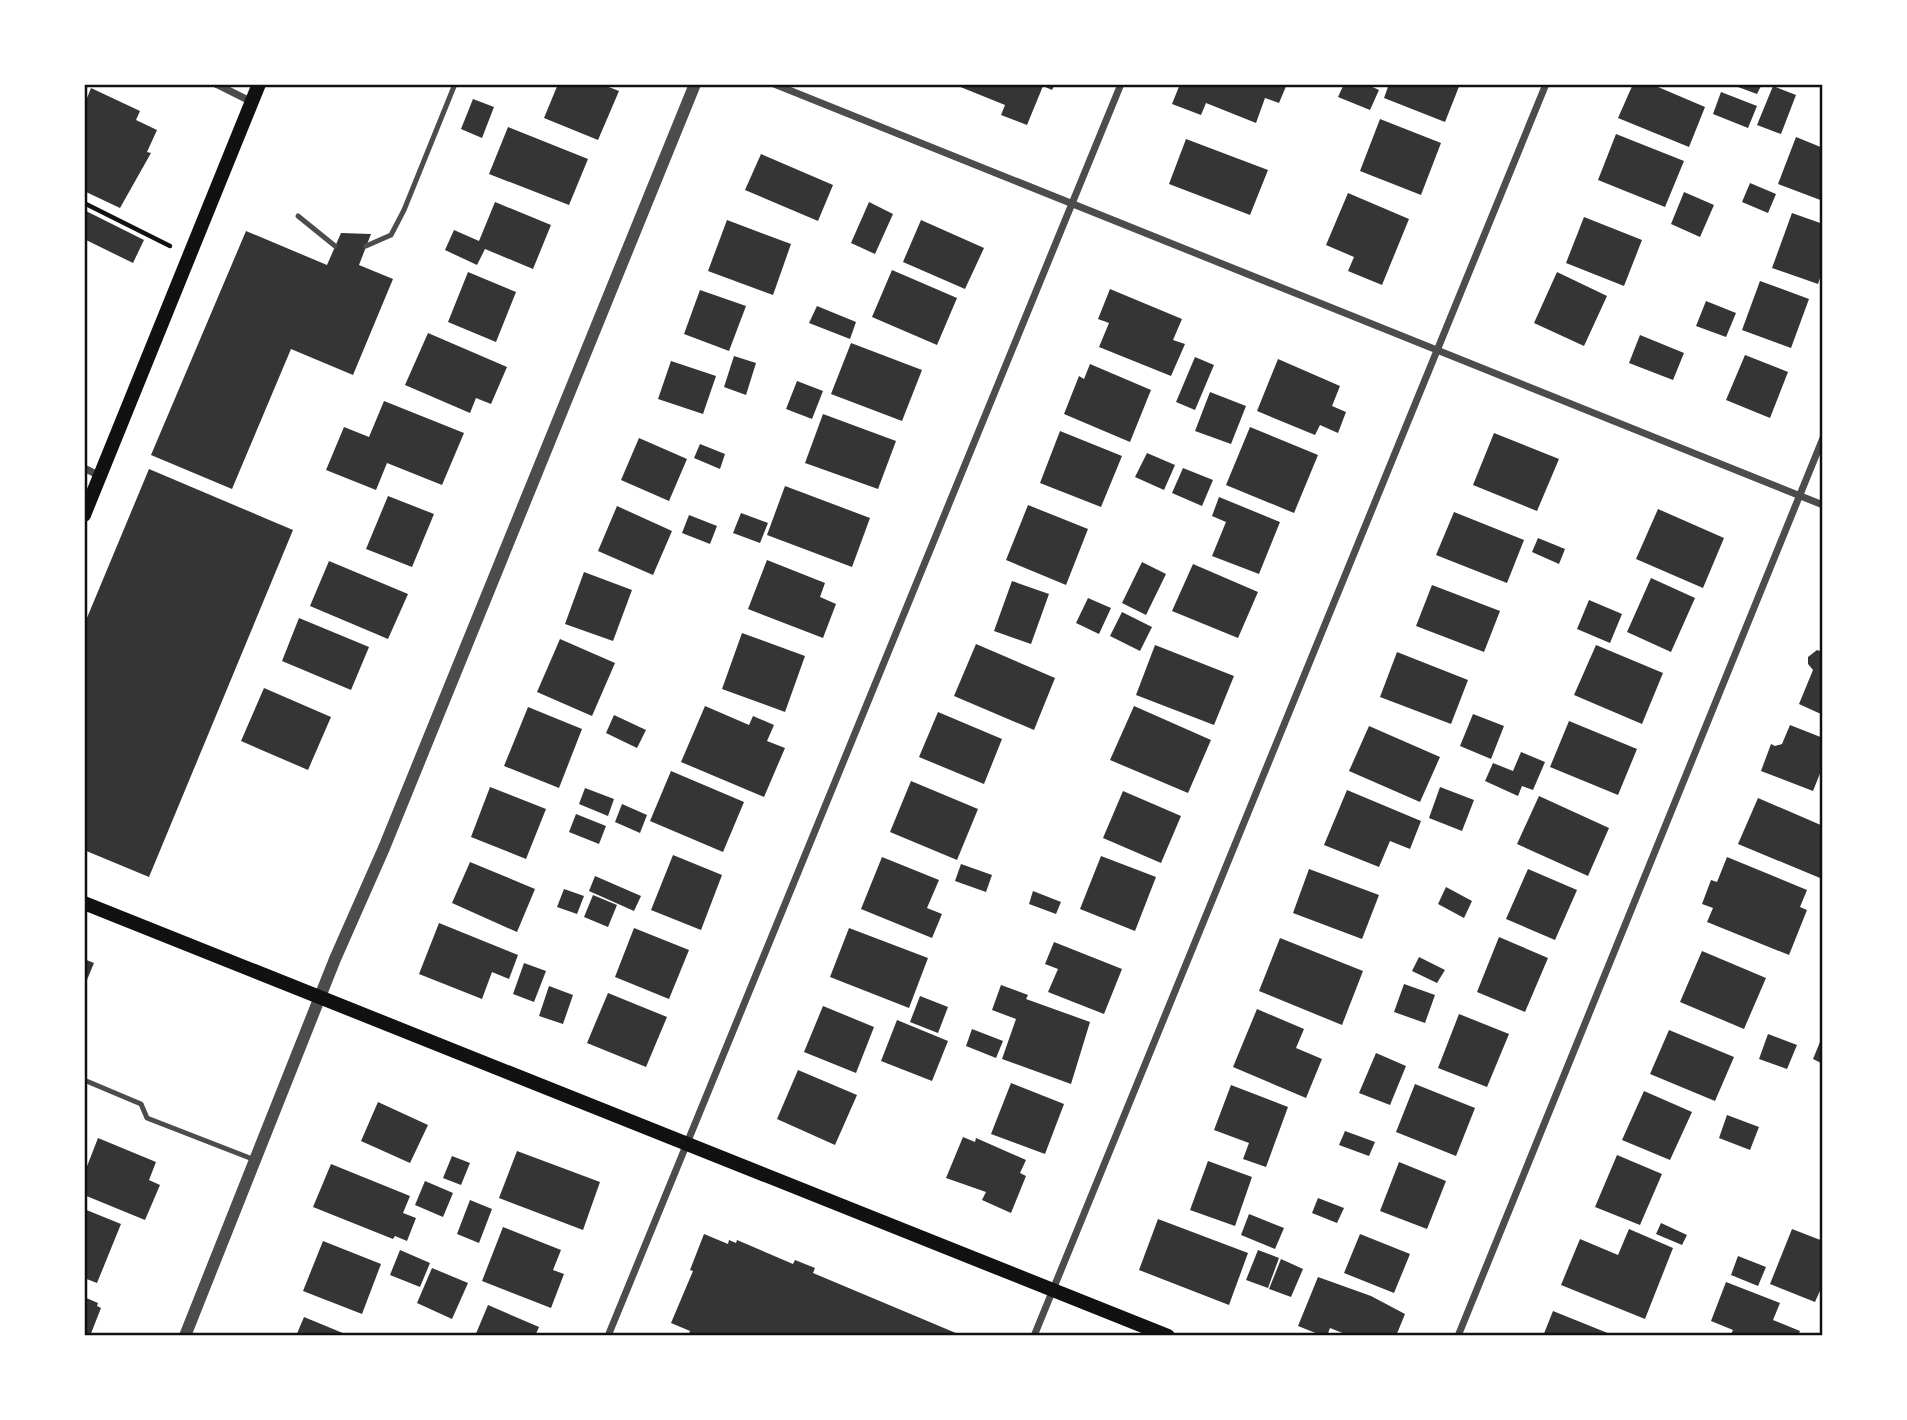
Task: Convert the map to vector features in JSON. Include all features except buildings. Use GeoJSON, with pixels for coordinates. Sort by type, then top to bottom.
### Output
{"type":"FeatureCollection","features":[{"type":"Feature","properties":{"kind":"main road"},"geometry":{"type":"LineString","coordinates":[[84,515],[259,84]]}},
{"type":"Feature","properties":{"kind":"main road"},"geometry":{"type":"LineString","coordinates":[[84,903],[1168,1336]]}},
{"type":"Feature","properties":{"kind":"street"},"geometry":{"type":"LineString","coordinates":[[216,84],[252,102]]}},
{"type":"Feature","properties":{"kind":"street"},"geometry":{"type":"LineString","coordinates":[[185,1336],[319,997],[384,848],[695,84]]}},
{"type":"Feature","properties":{"kind":"street"},"geometry":{"type":"LineString","coordinates":[[774,84],[1823,505]]}},
{"type":"Feature","properties":{"kind":"street"},"geometry":{"type":"LineString","coordinates":[[608,1336],[1121,84]]}},
{"type":"Feature","properties":{"kind":"street"},"geometry":{"type":"LineString","coordinates":[[1034,1336],[1546,84]]}},
{"type":"Feature","properties":{"kind":"street"},"geometry":{"type":"LineString","coordinates":[[1458,1336],[1823,439]]}},
{"type":"Feature","properties":{"kind":"street"},"geometry":{"type":"LineString","coordinates":[[84,468],[100,476]]}},
{"type":"Feature","properties":{"kind":"lane"},"geometry":{"type":"LineString","coordinates":[[366,246],[391,235],[404,210],[455,84]]}},
{"type":"Feature","properties":{"kind":"lane"},"geometry":{"type":"LineString","coordinates":[[298,216],[335,246]]}},
{"type":"Feature","properties":{"kind":"lane"},"geometry":{"type":"LineString","coordinates":[[84,1080],[141,1104],[147,1118],[256,1161]]}},
{"type":"Feature","properties":{"kind":"path"},"geometry":{"type":"LineString","coordinates":[[84,203],[190,255]]}}]}
